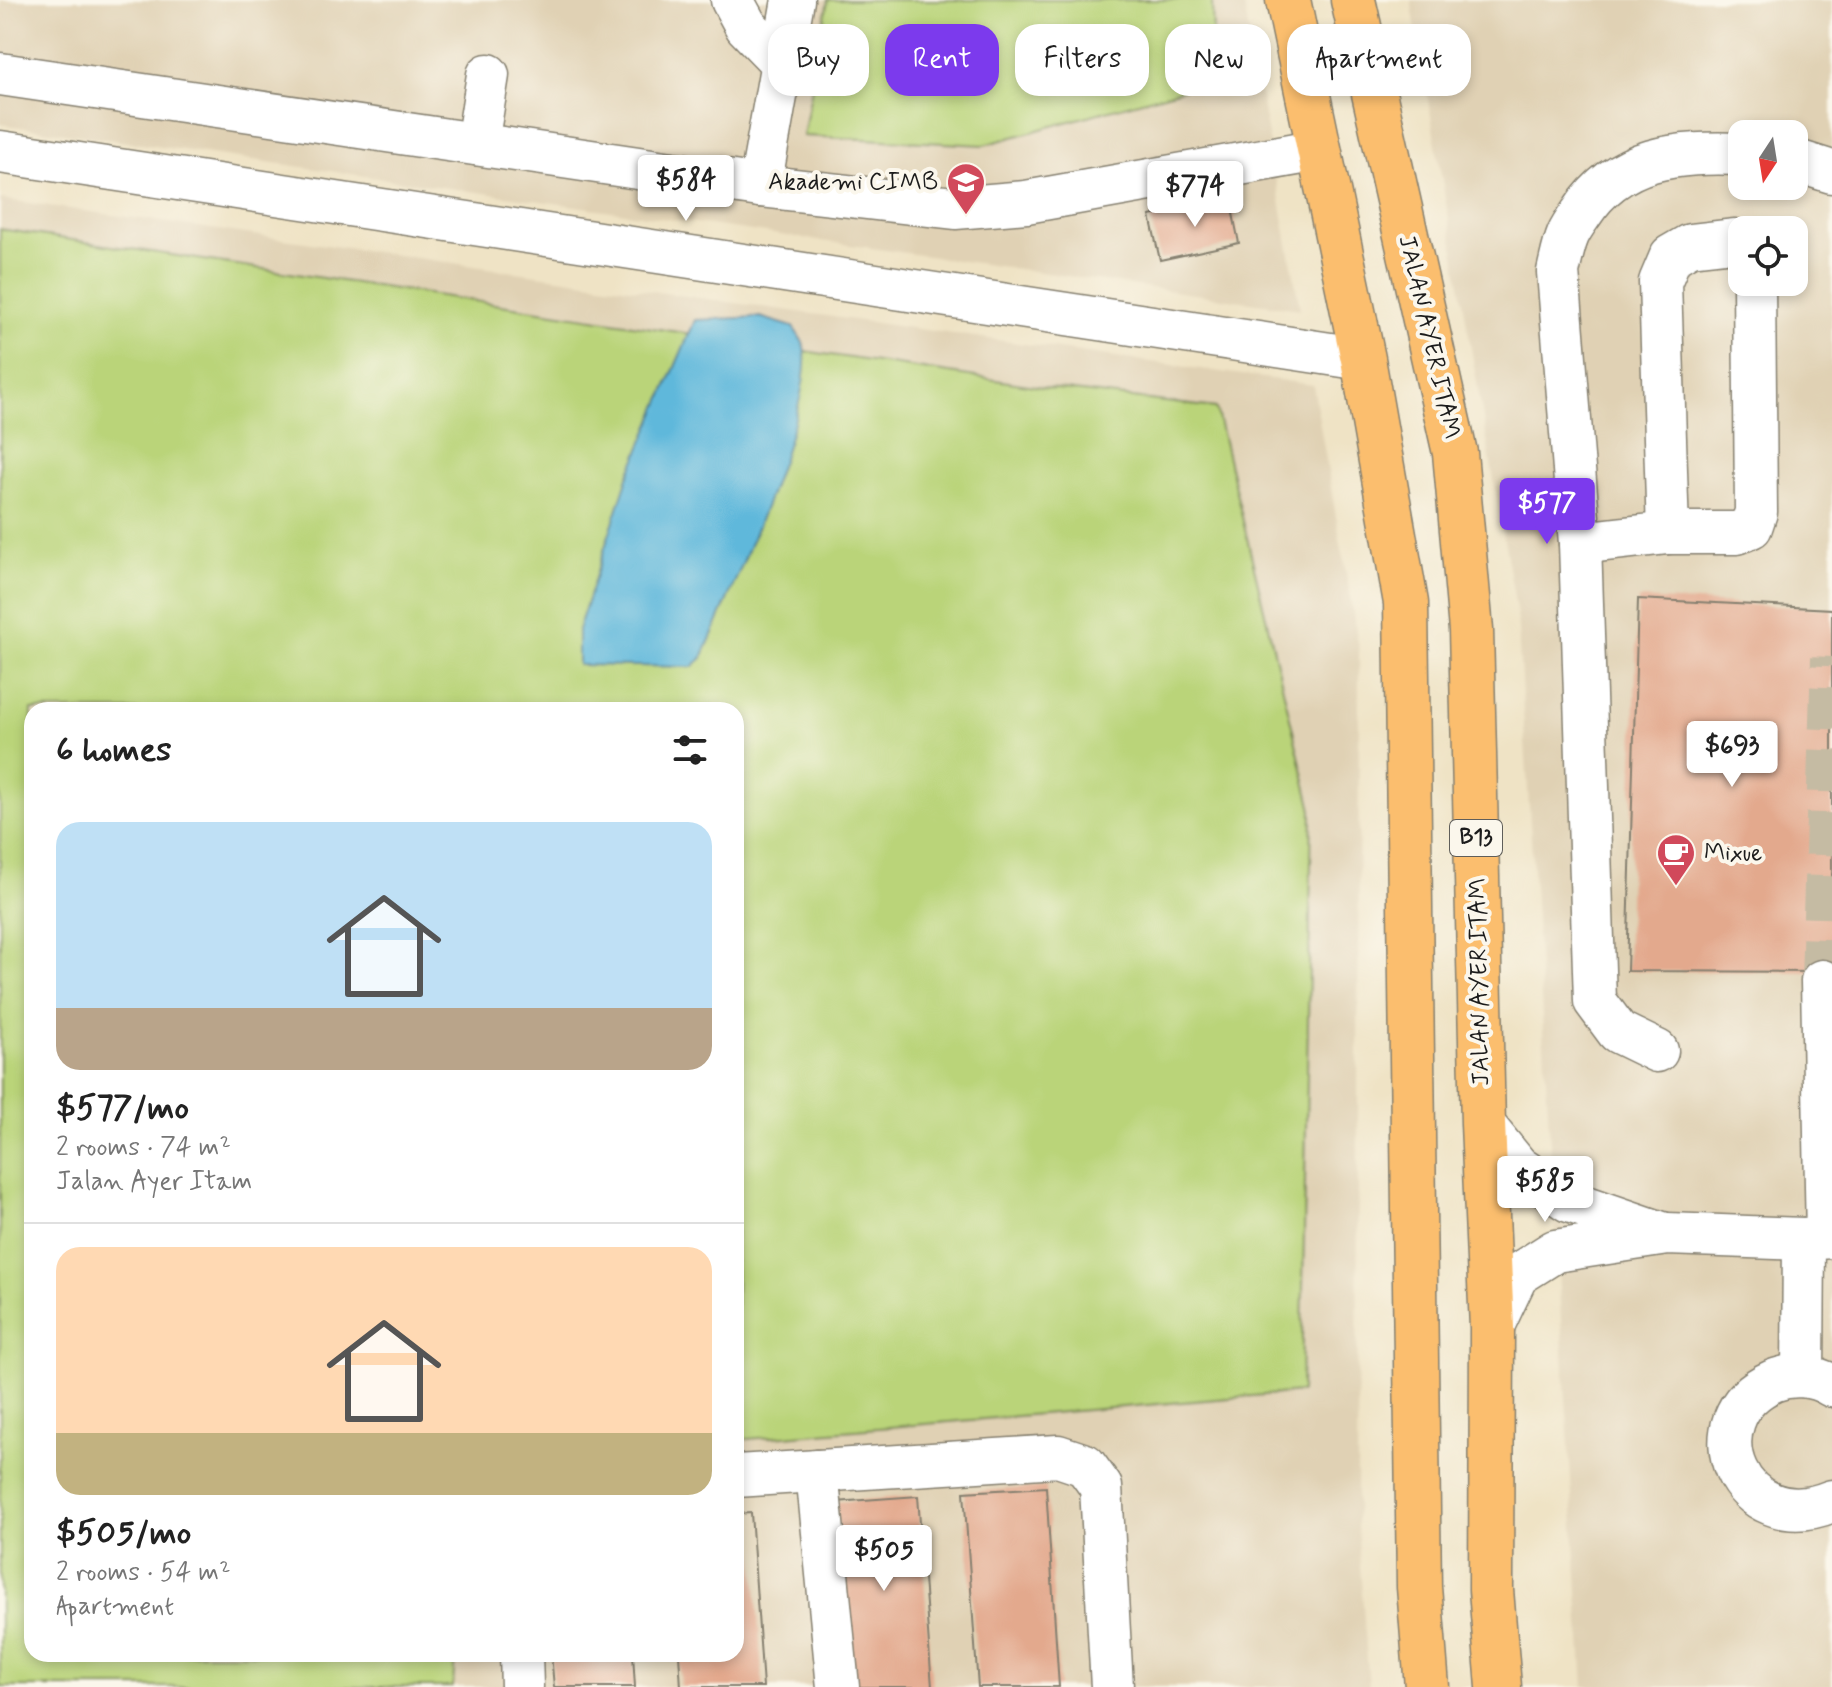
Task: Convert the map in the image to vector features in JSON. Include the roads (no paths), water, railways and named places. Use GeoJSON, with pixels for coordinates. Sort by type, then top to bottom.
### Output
{"type":"FeatureCollection","features":[{"type":"Feature","properties":{"kind":"main road"},"geometry":{"type":"LineString","coordinates":[[1288,0],[1363,359],[1406,603],[1418,1571],[1427,1687]]}},
{"type":"Feature","properties":{"kind":"main road","name":"JALAN AYER ITAM"},"geometry":{"type":"LineString","coordinates":[[1353,0],[1455,453],[1471,630],[1483,1124],[1492,1328],[1491,1590],[1499,1687]]}},
{"type":"Feature","properties":{"kind":"street"},"geometry":{"type":"LineString","coordinates":[[732,0],[746,26],[768,49]]}},
{"type":"Feature","properties":{"kind":"street"},"geometry":{"type":"LineString","coordinates":[[789,24],[793,0]]}},
{"type":"Feature","properties":{"kind":"street"},"geometry":{"type":"LineString","coordinates":[[0,74],[760,186],[955,208],[1026,202],[1319,150]]}},
{"type":"Feature","properties":{"kind":"street"},"geometry":{"type":"LineString","coordinates":[[477,144],[488,75]]}},
{"type":"Feature","properties":{"kind":"street"},"geometry":{"type":"LineString","coordinates":[[760,186],[776,96]]}},
{"type":"Feature","properties":{"kind":"street"},"geometry":{"type":"LineString","coordinates":[[0,152],[1363,359]]}},
{"type":"Feature","properties":{"kind":"street"},"geometry":{"type":"LineString","coordinates":[[1657,1051],[1618,1032],[1595,1001],[1580,543],[1558,272],[1568,234],[1593,195],[1618,173],[1647,161],[1703,153],[1728,154]]}},
{"type":"Feature","properties":{"kind":"street"},"geometry":{"type":"LineString","coordinates":[[1808,164],[1832,172]]}},
{"type":"Feature","properties":{"kind":"street"},"geometry":{"type":"LineString","coordinates":[[1668,533],[1660,282],[1671,256],[1690,245],[1728,241]]}},
{"type":"Feature","properties":{"kind":"street"},"geometry":{"type":"LineString","coordinates":[[1580,543],[1668,533],[1737,533],[1751,527],[1756,512],[1754,296]]}},
{"type":"Feature","properties":{"kind":"street"},"geometry":{"type":"LineString","coordinates":[[1822,981],[1818,1381],[1780,1378],[1759,1388],[1742,1404],[1732,1425],[1730,1448],[1736,1470],[1749,1489],[1767,1504],[1789,1510],[1813,1509],[1832,1501]]}},
{"type":"Feature","properties":{"kind":"street"},"geometry":{"type":"LineString","coordinates":[[1483,1124],[1518,1167],[1569,1201],[1667,1234]]}},
{"type":"Feature","properties":{"kind":"street"},"geometry":{"type":"LineString","coordinates":[[1492,1328],[1517,1275],[1555,1251],[1667,1234],[1821,1237]]}},
{"type":"Feature","properties":{"kind":"street"},"geometry":{"type":"LineString","coordinates":[[744,1476],[1058,1456],[1085,1465],[1101,1487],[1112,1687]]}},
{"type":"Feature","properties":{"kind":"street"},"geometry":{"type":"LineString","coordinates":[[817,1471],[838,1687]]}},
{"type":"Feature","properties":{"kind":"street"},"geometry":{"type":"LineString","coordinates":[[521,1662],[522,1687]]}},
{"type":"Feature","properties":{"kind":"water"},"geometry":{"type":"Polygon","coordinates":[[[760,317],[793,327],[803,343],[805,369],[798,406],[768,499],[702,658],[692,667],[578,665],[578,630],[628,477],[695,320],[760,317]]]}},
{"type":"Feature","properties":{"kind":"tunnel"},"geometry":{"type":"LineString","coordinates":[[1822,981],[1832,657]]}},
{"type":"Feature","properties":{"kind":"place","name":"Akademi CIMB"},"geometry":{"type":"Point","coordinates":[966,216]}},
{"type":"Feature","properties":{"kind":"place","name":"Mixue"},"geometry":{"type":"Point","coordinates":[1676,887]}}]}
